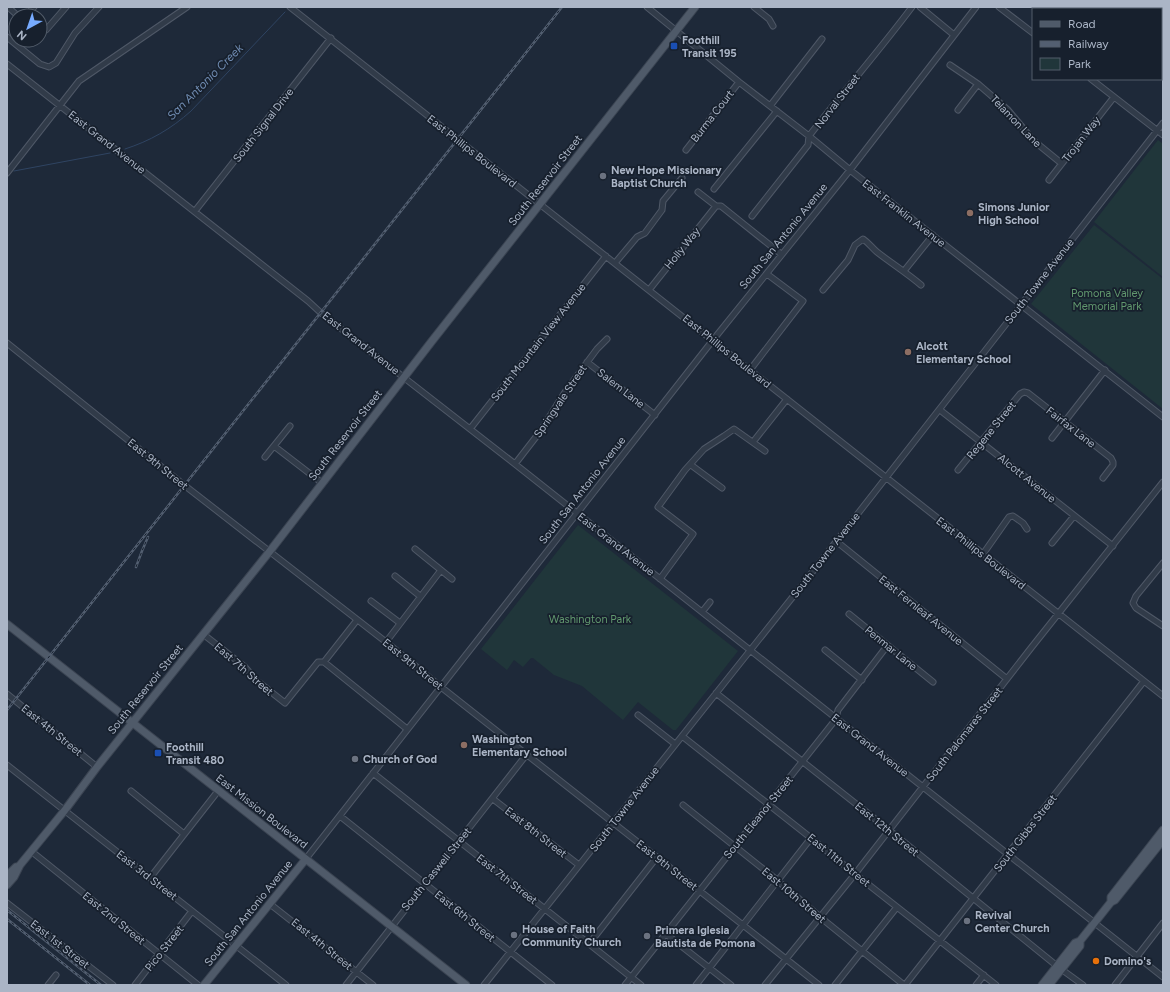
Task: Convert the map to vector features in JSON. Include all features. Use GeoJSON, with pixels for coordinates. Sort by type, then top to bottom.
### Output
{"type":"FeatureCollection","features":[{"type":"Feature","properties":{"kind":"main road","name":"South Reservoir Street"},"geometry":{"type":"LineString","coordinates":[[7,885],[10,876],[65,810],[97,767],[270,551],[404,377],[695,7]]}},
{"type":"Feature","properties":{"kind":"main road","name":"East Mission Boulevard"},"geometry":{"type":"LineString","coordinates":[[7,624],[305,860],[466,985]]}},
{"type":"Feature","properties":{"kind":"main road"},"geometry":{"type":"LineString","coordinates":[[1111,902],[1111,897],[1163,830]]}},
{"type":"Feature","properties":{"kind":"main road"},"geometry":{"type":"LineString","coordinates":[[1042,985],[1080,946],[1080,941],[1163,840]]}},
{"type":"Feature","properties":{"kind":"main road","name":"South San Antonio Avenue"},"geometry":{"type":"LineString","coordinates":[[204,985],[305,860]]}},
{"type":"Feature","properties":{"kind":"main road"},"geometry":{"type":"LineString","coordinates":[[1049,985],[1059,967]]}},
{"type":"Feature","properties":{"kind":"street"},"geometry":{"type":"LineString","coordinates":[[48,28],[66,7]]}},
{"type":"Feature","properties":{"kind":"street"},"geometry":{"type":"LineString","coordinates":[[7,37],[40,64],[49,67],[56,63],[75,33],[99,7]]}},
{"type":"Feature","properties":{"kind":"street"},"geometry":{"type":"LineString","coordinates":[[7,173],[61,106],[79,81],[187,7]]}},
{"type":"Feature","properties":{"kind":"street","name":"East Phillips Boulevard"},"geometry":{"type":"LineString","coordinates":[[290,7],[1163,696]]}},
{"type":"Feature","properties":{"kind":"street","name":"East Franklin Avenue"},"geometry":{"type":"LineString","coordinates":[[647,7],[850,170],[1163,416]]}},
{"type":"Feature","properties":{"kind":"street"},"geometry":{"type":"LineString","coordinates":[[754,7],[769,19],[773,26]]}},
{"type":"Feature","properties":{"kind":"street","name":"Norval Street"},"geometry":{"type":"LineString","coordinates":[[752,216],[808,145],[809,136],[912,7]]}},
{"type":"Feature","properties":{"kind":"street"},"geometry":{"type":"LineString","coordinates":[[920,7],[954,35]]}},
{"type":"Feature","properties":{"kind":"street","name":"South San Antonio Avenue"},"geometry":{"type":"LineString","coordinates":[[305,860],[577,513],[656,415],[713,340],[850,170],[976,7]]}},
{"type":"Feature","properties":{"kind":"street"},"geometry":{"type":"LineString","coordinates":[[1000,7],[1032,33]]}},
{"type":"Feature","properties":{"kind":"street","name":"South Signal Drive"},"geometry":{"type":"LineString","coordinates":[[195,211],[331,38]]}},
{"type":"Feature","properties":{"kind":"street"},"geometry":{"type":"LineString","coordinates":[[770,106],[822,39]]}},
{"type":"Feature","properties":{"kind":"street","name":"East Grand Avenue"},"geometry":{"type":"LineString","coordinates":[[7,64],[1163,977]]}},
{"type":"Feature","properties":{"kind":"street","name":"Telamon Lane"},"geometry":{"type":"LineString","coordinates":[[950,65],[978,84],[1008,110],[1034,141],[1061,163]]}},
{"type":"Feature","properties":{"kind":"street"},"geometry":{"type":"LineString","coordinates":[[1092,80],[1163,135]]}},
{"type":"Feature","properties":{"kind":"street","name":"Burma Court"},"geometry":{"type":"LineString","coordinates":[[686,150],[739,82]]}},
{"type":"Feature","properties":{"kind":"street"},"geometry":{"type":"LineString","coordinates":[[958,110],[978,84]]}},
{"type":"Feature","properties":{"kind":"street","name":"Trojan Way"},"geometry":{"type":"LineString","coordinates":[[1049,180],[1114,97]]}},
{"type":"Feature","properties":{"kind":"street"},"geometry":{"type":"LineString","coordinates":[[714,189],[777,111]]}},
{"type":"Feature","properties":{"kind":"street","name":"South Towne Avenue"},"geometry":{"type":"LineString","coordinates":[[484,985],[940,410],[1020,304],[1163,123]]}},
{"type":"Feature","properties":{"kind":"street"},"geometry":{"type":"LineString","coordinates":[[615,263],[637,237],[645,233],[662,210],[663,201],[682,178]]}},
{"type":"Feature","properties":{"kind":"street"},"geometry":{"type":"LineString","coordinates":[[698,192],[716,206],[721,206],[781,254]]}},
{"type":"Feature","properties":{"kind":"street","name":"Holly Way"},"geometry":{"type":"LineString","coordinates":[[649,290],[716,206]]}},
{"type":"Feature","properties":{"kind":"street"},"geometry":{"type":"LineString","coordinates":[[904,271],[933,235]]}},
{"type":"Feature","properties":{"kind":"street"},"geometry":{"type":"LineString","coordinates":[[823,290],[848,260],[855,245],[863,239],[876,251],[921,285]]}},
{"type":"Feature","properties":{"kind":"street","name":"South Mountain View Avenue"},"geometry":{"type":"LineString","coordinates":[[470,429],[606,256]]}},
{"type":"Feature","properties":{"kind":"street"},"geometry":{"type":"LineString","coordinates":[[750,370],[803,301],[767,274]]}},
{"type":"Feature","properties":{"kind":"street","name":"Springvale Street"},"geometry":{"type":"LineString","coordinates":[[515,464],[539,433],[565,392],[587,362],[601,344],[607,339]]}},
{"type":"Feature","properties":{"kind":"street","name":"East 9th Street"},"geometry":{"type":"LineString","coordinates":[[7,343],[184,485],[386,642],[440,687],[819,985]]}},
{"type":"Feature","properties":{"kind":"street","name":"Salem Lane"},"geometry":{"type":"LineString","coordinates":[[587,362],[656,415]]}},
{"type":"Feature","properties":{"kind":"street"},"geometry":{"type":"LineString","coordinates":[[1052,438],[1105,370]]}},
{"type":"Feature","properties":{"kind":"street","name":"Fairfax Lane"},"geometry":{"type":"LineString","coordinates":[[1024,392],[1028,393],[1111,458],[1113,466],[1103,478]]}},
{"type":"Feature","properties":{"kind":"street","name":"Regene Street"},"geometry":{"type":"LineString","coordinates":[[958,470],[1020,394],[1024,392]]}},
{"type":"Feature","properties":{"kind":"street"},"geometry":{"type":"LineString","coordinates":[[753,442],[787,399]]}},
{"type":"Feature","properties":{"kind":"street","name":"Alcott Avenue"},"geometry":{"type":"LineString","coordinates":[[940,410],[1113,546]]}},
{"type":"Feature","properties":{"kind":"street"},"geometry":{"type":"LineString","coordinates":[[265,457],[290,426]]}},
{"type":"Feature","properties":{"kind":"street"},"geometry":{"type":"LineString","coordinates":[[660,579],[692,534],[658,507],[685,470],[704,449],[734,428],[765,452]]}},
{"type":"Feature","properties":{"kind":"street"},"geometry":{"type":"LineString","coordinates":[[274,446],[322,483]]}},
{"type":"Feature","properties":{"kind":"street"},"geometry":{"type":"LineString","coordinates":[[691,465],[722,488]]}},
{"type":"Feature","properties":{"kind":"street","name":"South Palomares Street"},"geometry":{"type":"LineString","coordinates":[[765,985],[855,874],[1163,482]]}},
{"type":"Feature","properties":{"kind":"street"},"geometry":{"type":"LineString","coordinates":[[983,554],[1009,516],[1013,516],[1027,529]]}},
{"type":"Feature","properties":{"kind":"street"},"geometry":{"type":"LineString","coordinates":[[1052,543],[1074,516]]}},
{"type":"Feature","properties":{"kind":"street","name":"East Fernleaf Avenue"},"geometry":{"type":"LineString","coordinates":[[836,541],[1007,679]]}},
{"type":"Feature","properties":{"kind":"street"},"geometry":{"type":"LineString","coordinates":[[415,549],[452,579]]}},
{"type":"Feature","properties":{"kind":"street"},"geometry":{"type":"LineString","coordinates":[[1163,563],[1136,596],[1133,603],[1136,608],[1163,626]]}},
{"type":"Feature","properties":{"kind":"street"},"geometry":{"type":"LineString","coordinates":[[386,642],[441,570]]}},
{"type":"Feature","properties":{"kind":"street"},"geometry":{"type":"LineString","coordinates":[[395,576],[420,596]]}},
{"type":"Feature","properties":{"kind":"street"},"geometry":{"type":"LineString","coordinates":[[371,601],[400,623]]}},
{"type":"Feature","properties":{"kind":"street"},"geometry":{"type":"LineString","coordinates":[[702,612],[710,602]]}},
{"type":"Feature","properties":{"kind":"street","name":"Penmar Lane"},"geometry":{"type":"LineString","coordinates":[[848,614],[933,682]]}},
{"type":"Feature","properties":{"kind":"street"},"geometry":{"type":"LineString","coordinates":[[356,620],[324,662],[408,729]]}},
{"type":"Feature","properties":{"kind":"street","name":"East 7th Street"},"geometry":{"type":"LineString","coordinates":[[203,634],[245,667],[256,680],[285,703],[318,662],[324,662]]}},
{"type":"Feature","properties":{"kind":"street","name":"South Eleanor Street"},"geometry":{"type":"LineString","coordinates":[[625,985],[836,719],[838,710],[887,646]]}},
{"type":"Feature","properties":{"kind":"street"},"geometry":{"type":"LineString","coordinates":[[825,650],[862,680]]}},
{"type":"Feature","properties":{"kind":"street","name":"South Gibbs Street"},"geometry":{"type":"LineString","coordinates":[[904,985],[1009,854],[1052,795],[1144,681]]}},
{"type":"Feature","properties":{"kind":"street","name":"East 4th Street"},"geometry":{"type":"LineString","coordinates":[[7,694],[97,767]]}},
{"type":"Feature","properties":{"kind":"street","name":"East 12th Street"},"geometry":{"type":"LineString","coordinates":[[716,694],[1083,985]]}},
{"type":"Feature","properties":{"kind":"street"},"geometry":{"type":"LineString","coordinates":[[638,715],[675,744]]}},
{"type":"Feature","properties":{"kind":"street","name":"East 11th Street"},"geometry":{"type":"LineString","coordinates":[[682,736],[996,985]]}},
{"type":"Feature","properties":{"kind":"street","name":"South Caswell Street"},"geometry":{"type":"LineString","coordinates":[[346,985],[527,754]]}},
{"type":"Feature","properties":{"kind":"street","name":"East 3rd Street"},"geometry":{"type":"LineString","coordinates":[[7,765],[286,985]]}},
{"type":"Feature","properties":{"kind":"street","name":"East 7th Street"},"geometry":{"type":"LineString","coordinates":[[373,773],[641,985]]}},
{"type":"Feature","properties":{"kind":"street"},"geometry":{"type":"LineString","coordinates":[[131,791],[184,834]]}},
{"type":"Feature","properties":{"kind":"street"},"geometry":{"type":"LineString","coordinates":[[150,878],[218,791]]}},
{"type":"Feature","properties":{"kind":"street","name":"East 8th Street"},"geometry":{"type":"LineString","coordinates":[[493,799],[579,865]]}},
{"type":"Feature","properties":{"kind":"street","name":"East 10th Street"},"geometry":{"type":"LineString","coordinates":[[683,805],[777,880],[820,917],[863,950],[904,985]]}},
{"type":"Feature","properties":{"kind":"street","name":"East 6th Street"},"geometry":{"type":"LineString","coordinates":[[340,816],[552,985]]}},
{"type":"Feature","properties":{"kind":"street"},"geometry":{"type":"LineString","coordinates":[[696,985],[811,838]]}},
{"type":"Feature","properties":{"kind":"street","name":"East 2nd Street"},"geometry":{"type":"LineString","coordinates":[[31,851],[198,985]]}},
{"type":"Feature","properties":{"kind":"street"},"geometry":{"type":"LineString","coordinates":[[589,944],[657,857]]}},
{"type":"Feature","properties":{"kind":"street","name":"East 1st Street"},"geometry":{"type":"LineString","coordinates":[[7,902],[113,985]]}},
{"type":"Feature","properties":{"kind":"street","name":"East 4th Street"},"geometry":{"type":"LineString","coordinates":[[270,904],[373,985]]}},
{"type":"Feature","properties":{"kind":"street"},"geometry":{"type":"LineString","coordinates":[[835,985],[897,906]]}},
{"type":"Feature","properties":{"kind":"street","name":"Pico Street"},"geometry":{"type":"LineString","coordinates":[[135,985],[192,911]]}},
{"type":"Feature","properties":{"kind":"street"},"geometry":{"type":"LineString","coordinates":[[1115,985],[1163,923]]}},
{"type":"Feature","properties":{"kind":"street"},"geometry":{"type":"LineString","coordinates":[[666,934],[731,985]]}},
{"type":"Feature","properties":{"kind":"street"},"geometry":{"type":"LineString","coordinates":[[48,985],[56,975]]}},
{"type":"Feature","properties":{"kind":"street"},"geometry":{"type":"LineString","coordinates":[[976,985],[984,975]]}},
{"type":"Feature","properties":{"kind":"green space"},"geometry":{"type":"Polygon","coordinates":[[[1158,140],[1163,144],[1163,277],[1094,222],[1158,140]]]}},
{"type":"Feature","properties":{"kind":"green space","name":"Pomona Valley Memorial Park"},"geometry":{"type":"Polygon","coordinates":[[[1094,225],[1163,279],[1163,409],[1031,304],[1094,225]]]}},
{"type":"Feature","properties":{"kind":"green space","name":"Washington Park"},"geometry":{"type":"Polygon","coordinates":[[[578,525],[738,651],[676,730],[673,730],[638,702],[623,720],[582,686],[554,675],[533,658],[531,658],[523,667],[514,660],[507,670],[481,649],[578,525]]]}},
{"type":"Feature","properties":{"kind":"waterway","name":"San Antonio Creek"},"geometry":{"type":"LineString","coordinates":[[125,149],[160,134],[191,111],[285,12]]}},
{"type":"Feature","properties":{"kind":"waterway","name":"San Antonio Creek"},"geometry":{"type":"LineString","coordinates":[[14,171],[110,153]]}},
{"type":"Feature","properties":{"kind":"railway"},"geometry":{"type":"LineString","coordinates":[[7,710],[562,7]]}},
{"type":"Feature","properties":{"kind":"railway"},"geometry":{"type":"LineString","coordinates":[[136,567],[148,537]]}},
{"type":"Feature","properties":{"kind":"railway"},"geometry":{"type":"LineString","coordinates":[[7,910],[101,985]]}},
{"type":"Feature","properties":{"kind":"railway"},"geometry":{"type":"LineString","coordinates":[[7,919],[90,985]]}},
{"type":"Feature","properties":{"kind":"place","name":"Foothill Transit 195"},"geometry":{"type":"Point","coordinates":[674,46]}},
{"type":"Feature","properties":{"kind":"place","name":"New Hope Missionary Baptist Church"},"geometry":{"type":"Point","coordinates":[603,176]}},
{"type":"Feature","properties":{"kind":"place","name":"Simons Junior High School"},"geometry":{"type":"Point","coordinates":[970,213]}},
{"type":"Feature","properties":{"kind":"place","name":"Alcott Elementary School"},"geometry":{"type":"Point","coordinates":[908,352]}},
{"type":"Feature","properties":{"kind":"place","name":"Washington Elementary School"},"geometry":{"type":"Point","coordinates":[464,745]}},
{"type":"Feature","properties":{"kind":"place","name":"Foothill Transit 480"},"geometry":{"type":"Point","coordinates":[158,753]}},
{"type":"Feature","properties":{"kind":"place","name":"Church of God"},"geometry":{"type":"Point","coordinates":[355,759]}},
{"type":"Feature","properties":{"kind":"place","name":"Revival Center Church"},"geometry":{"type":"Point","coordinates":[967,921]}},
{"type":"Feature","properties":{"kind":"place","name":"House of Faith Community Church"},"geometry":{"type":"Point","coordinates":[514,935]}},
{"type":"Feature","properties":{"kind":"place","name":"Primera Iglesia Bautista de Pomona"},"geometry":{"type":"Point","coordinates":[647,936]}},
{"type":"Feature","properties":{"kind":"place","name":"Domino's"},"geometry":{"type":"Point","coordinates":[1096,961]}}]}
